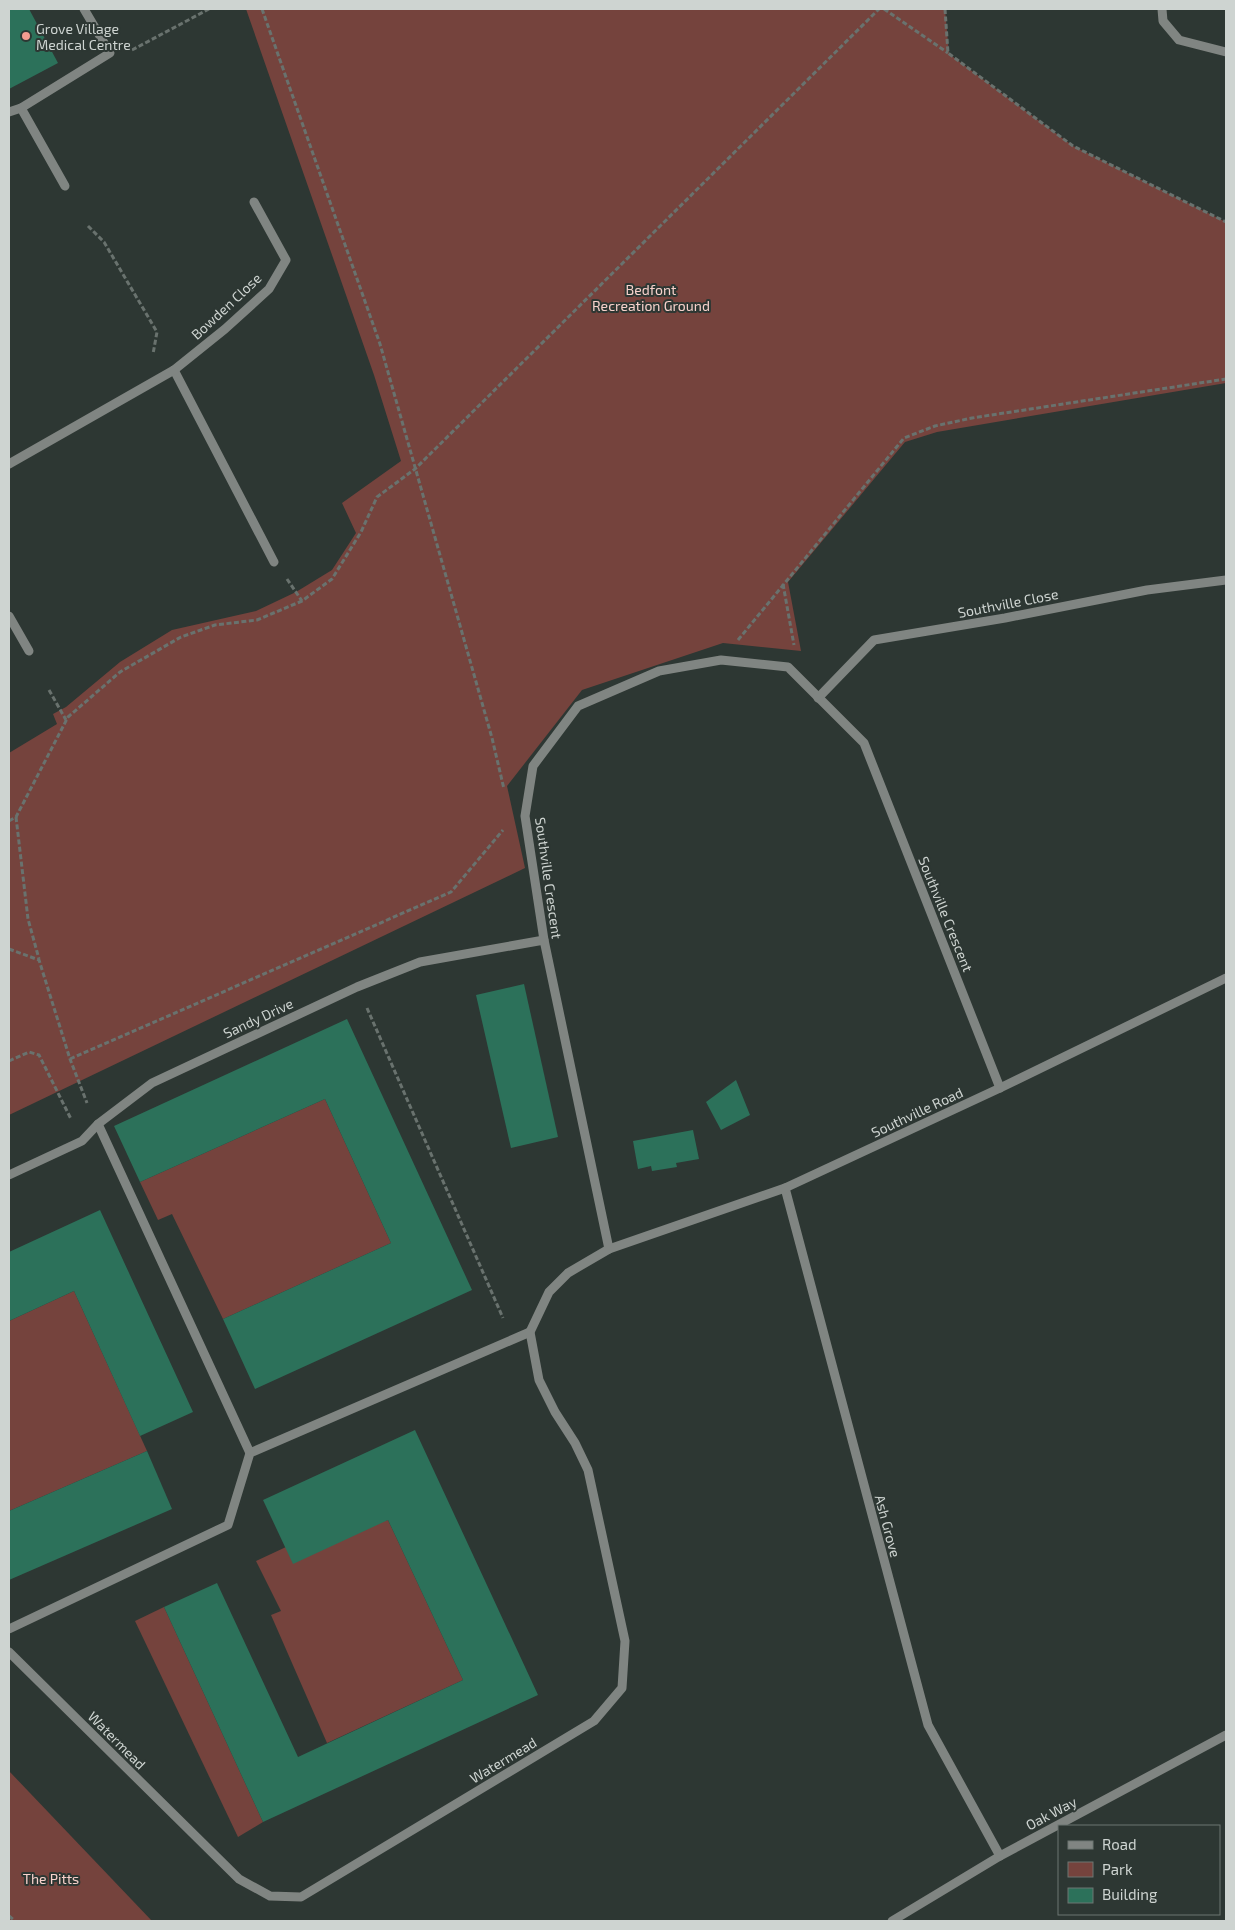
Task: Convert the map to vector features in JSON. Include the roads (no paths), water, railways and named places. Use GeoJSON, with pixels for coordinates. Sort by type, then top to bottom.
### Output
{"type":"FeatureCollection","features":[{"type":"Feature","properties":{"kind":"street"},"geometry":{"type":"LineString","coordinates":[[9,112],[21,108],[110,53],[84,9]]}},
{"type":"Feature","properties":{"kind":"street"},"geometry":{"type":"LineString","coordinates":[[1162,9],[1163,21],[1179,40],[1226,52]]}},
{"type":"Feature","properties":{"kind":"street"},"geometry":{"type":"LineString","coordinates":[[21,108],[65,186]]}},
{"type":"Feature","properties":{"kind":"street","name":"Bowden Close"},"geometry":{"type":"LineString","coordinates":[[9,464],[174,370],[225,330],[269,289],[286,260],[254,202]]}},
{"type":"Feature","properties":{"kind":"street"},"geometry":{"type":"LineString","coordinates":[[174,370],[274,562]]}},
{"type":"Feature","properties":{"kind":"street","name":"Southville Close"},"geometry":{"type":"LineString","coordinates":[[818,698],[874,640],[1015,616],[1147,590],[1226,580]]}},
{"type":"Feature","properties":{"kind":"street"},"geometry":{"type":"LineString","coordinates":[[9,616],[29,651]]}},
{"type":"Feature","properties":{"kind":"street","name":"Southville Crescent"},"geometry":{"type":"LineString","coordinates":[[609,1249],[544,940],[525,816],[533,766],[578,706],[660,671],[721,660],[788,667],[864,744],[1000,1088]]}},
{"type":"Feature","properties":{"kind":"street","name":"Sandy Drive"},"geometry":{"type":"LineString","coordinates":[[9,1175],[82,1141],[98,1124],[152,1083],[358,987],[420,962],[544,940]]}},
{"type":"Feature","properties":{"kind":"street","name":"Southville Road"},"geometry":{"type":"LineString","coordinates":[[609,1249],[785,1188],[1000,1088],[1226,978]]}},
{"type":"Feature","properties":{"kind":"street"},"geometry":{"type":"LineString","coordinates":[[9,1630],[228,1525],[250,1453],[98,1124]]}},
{"type":"Feature","properties":{"kind":"street","name":"Ash Grove"},"geometry":{"type":"LineString","coordinates":[[785,1188],[928,1725],[1000,1856]]}},
{"type":"Feature","properties":{"kind":"street"},"geometry":{"type":"LineString","coordinates":[[250,1453],[530,1332],[549,1292],[568,1273],[609,1249]]}},
{"type":"Feature","properties":{"kind":"street","name":"Watermead"},"geometry":{"type":"LineString","coordinates":[[9,1652],[239,1879],[270,1896],[301,1897],[594,1721],[622,1688],[625,1641],[588,1470],[575,1443],[555,1412],[540,1380],[530,1332]]}},
{"type":"Feature","properties":{"kind":"street","name":"Oak Way"},"geometry":{"type":"LineString","coordinates":[[892,1921],[1000,1856],[1226,1735]]}},
{"type":"Feature","properties":{"kind":"place","name":"Grove Village Medical Centre"},"geometry":{"type":"Point","coordinates":[26,36]}},
{"type":"Feature","properties":{"kind":"park label","name":"Bedfont Recreation Ground"},"geometry":{"type":"Point","coordinates":[651,298]}},
{"type":"Feature","properties":{"kind":"park label","name":"The Pitts"},"geometry":{"type":"Point","coordinates":[51,1878]}}]}
